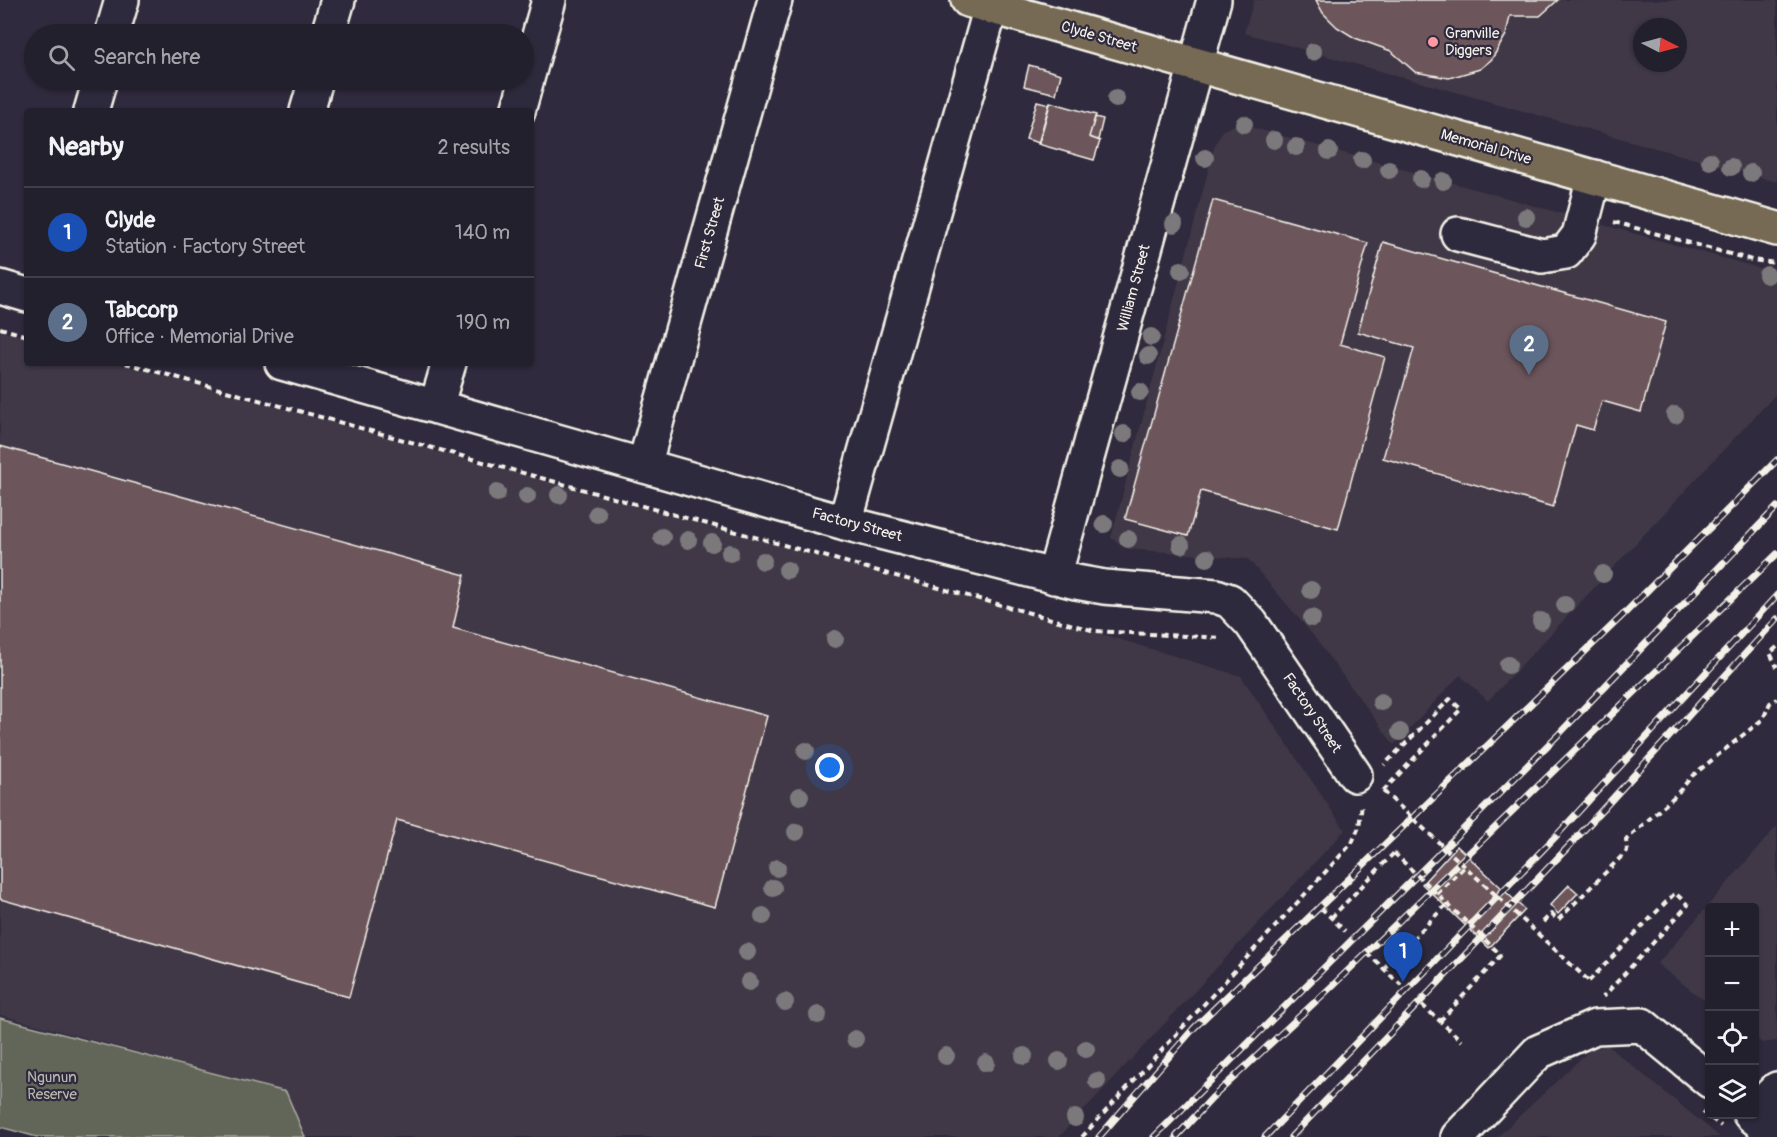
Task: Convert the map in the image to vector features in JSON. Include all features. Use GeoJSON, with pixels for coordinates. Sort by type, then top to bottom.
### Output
{"type":"FeatureCollection","features":[{"type":"Feature","properties":{"kind":"main road","name":"Clyde Street"},"geometry":{"type":"LineString","coordinates":[[979,3],[1195,65]]}},
{"type":"Feature","properties":{"kind":"main road","name":"Memorial Drive"},"geometry":{"type":"LineString","coordinates":[[1195,65],[1777,229]]}},
{"type":"Feature","properties":{"kind":"street"},"geometry":{"type":"LineString","coordinates":[[115,24],[122,0]]}},
{"type":"Feature","properties":{"kind":"street"},"geometry":{"type":"LineString","coordinates":[[331,24],[338,0]]}},
{"type":"Feature","properties":{"kind":"street"},"geometry":{"type":"LineString","coordinates":[[534,54],[549,0]]}},
{"type":"Feature","properties":{"kind":"street","name":"First Street"},"geometry":{"type":"LineString","coordinates":[[644,466],[775,0]]}},
{"type":"Feature","properties":{"kind":"street","name":"William Street"},"geometry":{"type":"LineString","coordinates":[[1054,577],[1214,0]]}},
{"type":"Feature","properties":{"kind":"street"},"geometry":{"type":"LineString","coordinates":[[845,523],[979,3]]}},
{"type":"Feature","properties":{"kind":"street"},"geometry":{"type":"LineString","coordinates":[[92,108],[97,90]]}},
{"type":"Feature","properties":{"kind":"street"},"geometry":{"type":"LineString","coordinates":[[309,108],[313,90]]}},
{"type":"Feature","properties":{"kind":"street"},"geometry":{"type":"LineString","coordinates":[[519,108],[524,90]]}},
{"type":"Feature","properties":{"kind":"street"},"geometry":{"type":"LineString","coordinates":[[1458,234],[1542,256],[1566,252],[1579,235],[1594,177]]}},
{"type":"Feature","properties":{"kind":"street"},"geometry":{"type":"LineString","coordinates":[[0,287],[24,294]]}},
{"type":"Feature","properties":{"kind":"street","name":"Factory Street"},"geometry":{"type":"LineString","coordinates":[[292,366],[845,523],[1054,577],[1104,587],[1203,594],[1230,601],[1251,623],[1364,786]]}},
{"type":"Feature","properties":{"kind":"street"},"geometry":{"type":"LineString","coordinates":[[436,407],[447,366]]}},
{"type":"Feature","properties":{"kind":"street"},"geometry":{"type":"LineString","coordinates":[[1458,1137],[1538,1052],[1595,1027],[1642,1024],[1705,1077]]}},
{"type":"Feature","properties":{"kind":"street"},"geometry":{"type":"LineString","coordinates":[[1759,1107],[1777,1089]]}},
{"type":"Feature","properties":{"kind":"street"},"geometry":{"type":"LineString","coordinates":[[1758,1119],[1777,1136]]}},
{"type":"Feature","properties":{"kind":"path"},"geometry":{"type":"LineString","coordinates":[[1584,214],[1752,260],[1777,263]]}},
{"type":"Feature","properties":{"kind":"path"},"geometry":{"type":"LineString","coordinates":[[0,328],[24,335]]}},
{"type":"Feature","properties":{"kind":"path"},"geometry":{"type":"LineString","coordinates":[[136,366],[1095,631],[1220,637],[1226,641]]}},
{"type":"Feature","properties":{"kind":"path"},"geometry":{"type":"LineString","coordinates":[[1777,647],[1770,653],[1777,667]]}},
{"type":"Feature","properties":{"kind":"path"},"geometry":{"type":"LineString","coordinates":[[1352,808],[1364,786],[1450,699],[1461,710],[1383,791],[1589,981],[1675,893],[1688,905],[1603,996]]}},
{"type":"Feature","properties":{"kind":"path"},"geometry":{"type":"LineString","coordinates":[[1543,922],[1551,914],[1558,920],[1627,851],[1626,840],[1676,795],[1692,776],[1764,719],[1770,703],[1777,699]]}},
{"type":"Feature","properties":{"kind":"path"},"geometry":{"type":"LineString","coordinates":[[1082,1137],[1352,843],[1359,827],[1364,786]]}},
{"type":"Feature","properties":{"kind":"path"},"geometry":{"type":"LineString","coordinates":[[1331,918],[1394,853],[1501,955],[1440,1021]]}},
{"type":"Feature","properties":{"kind":"path"},"geometry":{"type":"LineString","coordinates":[[1437,894],[1464,867]]}},
{"type":"Feature","properties":{"kind":"path"},"geometry":{"type":"LineString","coordinates":[[1383,969],[1447,904]]}},
{"type":"Feature","properties":{"kind":"path"},"geometry":{"type":"LineString","coordinates":[[1321,908],[1345,931]]}},
{"type":"Feature","properties":{"kind":"path"},"geometry":{"type":"LineString","coordinates":[[1367,953],[1401,985]]}},
{"type":"Feature","properties":{"kind":"path"},"geometry":{"type":"LineString","coordinates":[[1422,1005],[1462,1041]]}},
{"type":"Feature","properties":{"kind":"shaded area"},"geometry":{"type":"Polygon","coordinates":[[[1254,0],[1777,0],[1777,182],[1244,33],[1254,0]]]}},
{"type":"Feature","properties":{"kind":"shaded area"},"geometry":{"type":"Polygon","coordinates":[[[1234,125],[1247,126],[1777,273],[1777,393],[1488,701],[1460,675],[1394,745],[1312,634],[1248,559],[1129,549],[1111,538],[1215,145],[1222,131],[1234,125]]]}},
{"type":"Feature","properties":{"kind":"shaded area"},"geometry":{"type":"Polygon","coordinates":[[[0,331],[24,337],[24,366],[127,366],[1085,629],[1241,676],[1345,830],[1059,1137],[305,1137],[286,1092],[0,1015],[0,331]]]}},
{"type":"Feature","properties":{"kind":"shaded area"},"geometry":{"type":"Polygon","coordinates":[[[1777,826],[1777,1041],[1762,1043],[1759,1041],[1759,903],[1710,903],[1777,826]]]}},
{"type":"Feature","properties":{"kind":"shaded area"},"geometry":{"type":"Polygon","coordinates":[[[1705,909],[1705,1001],[1657,964],[1705,909]]]}},
{"type":"Feature","properties":{"kind":"shaded area"},"geometry":{"type":"Polygon","coordinates":[[[1607,1045],[1720,1137],[1497,1137],[1591,1049],[1607,1045]]]}},
{"type":"Feature","properties":{"kind":"green space","name":"Ngunun Reserve"},"geometry":{"type":"Polygon","coordinates":[[[0,1018],[286,1092],[305,1137],[37,1137],[0,1127],[0,1018]]]}},
{"type":"Feature","properties":{"kind":"building","name":"Granville Diggers"},"geometry":{"type":"Polygon","coordinates":[[[1316,0],[1558,0],[1540,16],[1510,16],[1506,35],[1492,59],[1480,69],[1449,78],[1415,72],[1391,51],[1355,38],[1337,27],[1323,13],[1316,0]]]}},
{"type":"Feature","properties":{"kind":"building"},"geometry":{"type":"Polygon","coordinates":[[[1029,65],[1061,74],[1056,94],[1024,86],[1029,65]]]}},
{"type":"Feature","properties":{"kind":"building"},"geometry":{"type":"Polygon","coordinates":[[[1037,101],[1050,104],[1039,143],[1026,139],[1037,101]]]}},
{"type":"Feature","properties":{"kind":"building"},"geometry":{"type":"Polygon","coordinates":[[[1050,102],[1096,115],[1089,137],[1100,141],[1094,160],[1038,144],[1050,102]]]}},
{"type":"Feature","properties":{"kind":"building"},"geometry":{"type":"Polygon","coordinates":[[[1095,117],[1103,119],[1098,140],[1089,137],[1095,117]]]}},
{"type":"Feature","properties":{"kind":"building"},"geometry":{"type":"Polygon","coordinates":[[[1213,200],[1368,243],[1340,344],[1385,357],[1338,529],[1201,491],[1188,536],[1125,519],[1213,200]]]}},
{"type":"Feature","properties":{"kind":"building"},"geometry":{"type":"Polygon","coordinates":[[[1383,242],[1666,322],[1641,412],[1602,401],[1593,430],[1576,425],[1553,507],[1383,458],[1414,348],[1358,332],[1383,242]]]}},
{"type":"Feature","properties":{"kind":"building"},"geometry":{"type":"Polygon","coordinates":[[[0,446],[465,575],[453,628],[767,716],[715,907],[397,820],[349,997],[0,899],[0,446]]]}},
{"type":"Feature","properties":{"kind":"building"},"geometry":{"type":"Polygon","coordinates":[[[1457,846],[1525,910],[1489,948],[1422,884],[1457,846]]]}},
{"type":"Feature","properties":{"kind":"building"},"geometry":{"type":"Polygon","coordinates":[[[1569,885],[1578,893],[1558,914],[1550,905],[1569,885]]]}},
{"type":"Feature","properties":{"kind":"railway"},"geometry":{"type":"LineString","coordinates":[[1099,1137],[1194,1028],[1621,617],[1777,460]]}},
{"type":"Feature","properties":{"kind":"railway"},"geometry":{"type":"LineString","coordinates":[[1154,1137],[1559,734],[1777,507]]}},
{"type":"Feature","properties":{"kind":"railway"},"geometry":{"type":"LineString","coordinates":[[1176,1137],[1213,1097],[1329,989],[1777,554]]}},
{"type":"Feature","properties":{"kind":"railway"},"geometry":{"type":"LineString","coordinates":[[1265,1137],[1557,835],[1777,595]]}},
{"type":"Feature","properties":{"kind":"railway"},"geometry":{"type":"LineString","coordinates":[[1291,1137],[1571,844],[1777,619]]}},
{"type":"Feature","properties":{"kind":"place","name":"Granville Diggers"},"geometry":{"type":"Point","coordinates":[1433,42]}},
{"type":"Feature","properties":{"kind":"place","name":"Tabcorp"},"geometry":{"type":"Point","coordinates":[1529,375]}},
{"type":"Feature","properties":{"kind":"place","name":"Clyde"},"geometry":{"type":"Point","coordinates":[1403,982]}}]}
